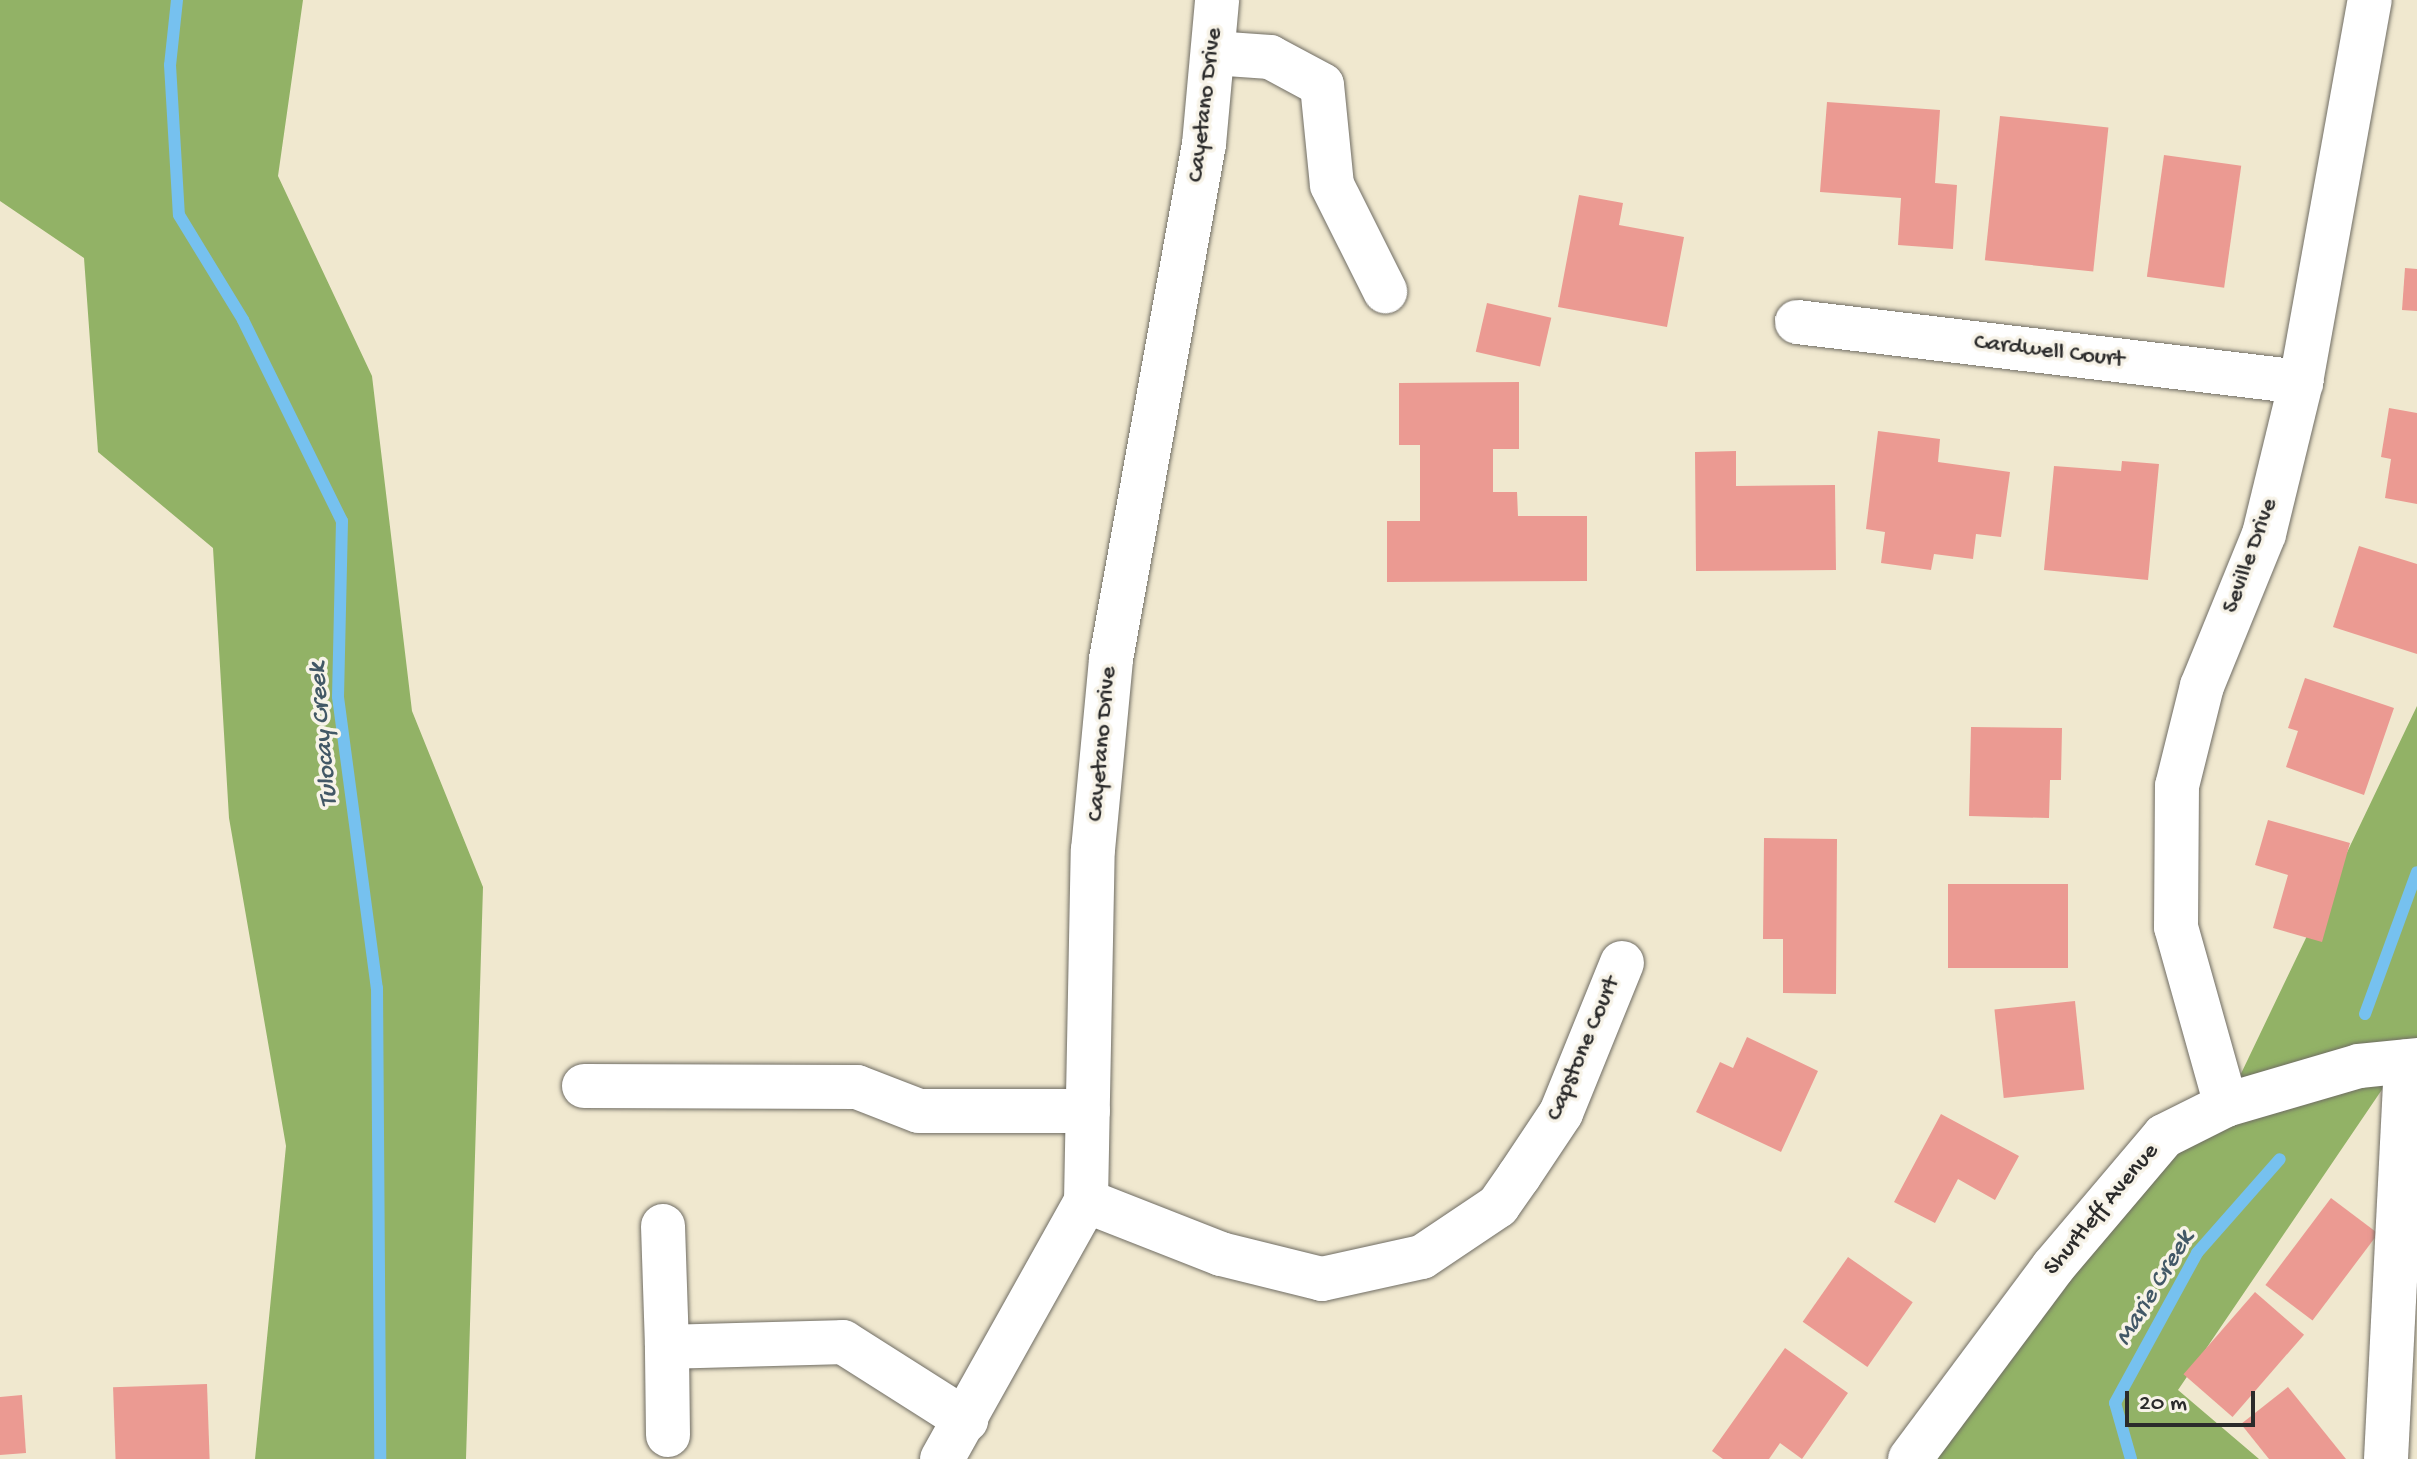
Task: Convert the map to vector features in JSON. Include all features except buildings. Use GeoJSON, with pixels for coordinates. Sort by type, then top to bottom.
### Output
{"type":"FeatureCollection","features":[{"type":"Feature","properties":{"kind":"street","name":"Cayetano Drive"},"geometry":{"type":"LineString","coordinates":[[942,1459],[1086,1201],[1093,850],[1111,659],[1204,144],[1217,0]]}},
{"type":"Feature","properties":{"kind":"street","name":"Seville Drive"},"geometry":{"type":"LineString","coordinates":[[2226,1105],[2176,927],[2177,786],[2202,686],[2264,534],[2301,382],[2370,0]]}},
{"type":"Feature","properties":{"kind":"street"},"geometry":{"type":"LineString","coordinates":[[1213,53],[1270,57],[1322,85],[1332,185],[1385,291]]}},
{"type":"Feature","properties":{"kind":"street","name":"Cardwell Court"},"geometry":{"type":"LineString","coordinates":[[1797,322],[2301,382]]}},
{"type":"Feature","properties":{"kind":"street","name":"Capstone Court"},"geometry":{"type":"LineString","coordinates":[[1086,1201],[1221,1254],[1322,1279],[1422,1257],[1498,1206],[1519,1176],[1561,1113],[1622,963]]}},
{"type":"Feature","properties":{"kind":"street"},"geometry":{"type":"LineString","coordinates":[[2386,1459],[2411,1061]]}},
{"type":"Feature","properties":{"kind":"street","name":"Shurtleff Avenue"},"geometry":{"type":"LineString","coordinates":[[1910,1459],[2053,1267],[2164,1136],[2226,1105],[2359,1066],[2411,1061]]}},
{"type":"Feature","properties":{"kind":"street"},"geometry":{"type":"LineString","coordinates":[[584,1086],[857,1087],[919,1111],[1088,1111]]}},
{"type":"Feature","properties":{"kind":"street"},"geometry":{"type":"LineString","coordinates":[[663,1226],[668,1435]]}},
{"type":"Feature","properties":{"kind":"street"},"geometry":{"type":"LineString","coordinates":[[667,1347],[843,1342],[966,1420]]}},
{"type":"Feature","properties":{"kind":"green space"},"geometry":{"type":"Polygon","coordinates":[[[0,0],[303,0],[278,176],[372,376],[412,711],[483,887],[466,1459],[255,1459],[286,1146],[229,818],[213,548],[98,452],[84,258],[0,201],[0,0]]]}},
{"type":"Feature","properties":{"kind":"green space"},"geometry":{"type":"Polygon","coordinates":[[[2417,706],[2417,1038],[2178,1390],[2259,1459],[1910,1459],[2053,1267],[2226,1105],[2417,706]]]}},
{"type":"Feature","properties":{"kind":"waterway","name":"Tulocay Creek"},"geometry":{"type":"LineString","coordinates":[[177,0],[170,65],[179,215],[243,320],[342,521],[338,697],[377,988],[380,1459]]}},
{"type":"Feature","properties":{"kind":"waterway","name":"Marie Creek"},"geometry":{"type":"LineString","coordinates":[[2365,1014],[2417,872]]}},
{"type":"Feature","properties":{"kind":"waterway","name":"Marie Creek"},"geometry":{"type":"LineString","coordinates":[[2131,1459],[2115,1403],[2197,1253],[2280,1159]]}}]}
